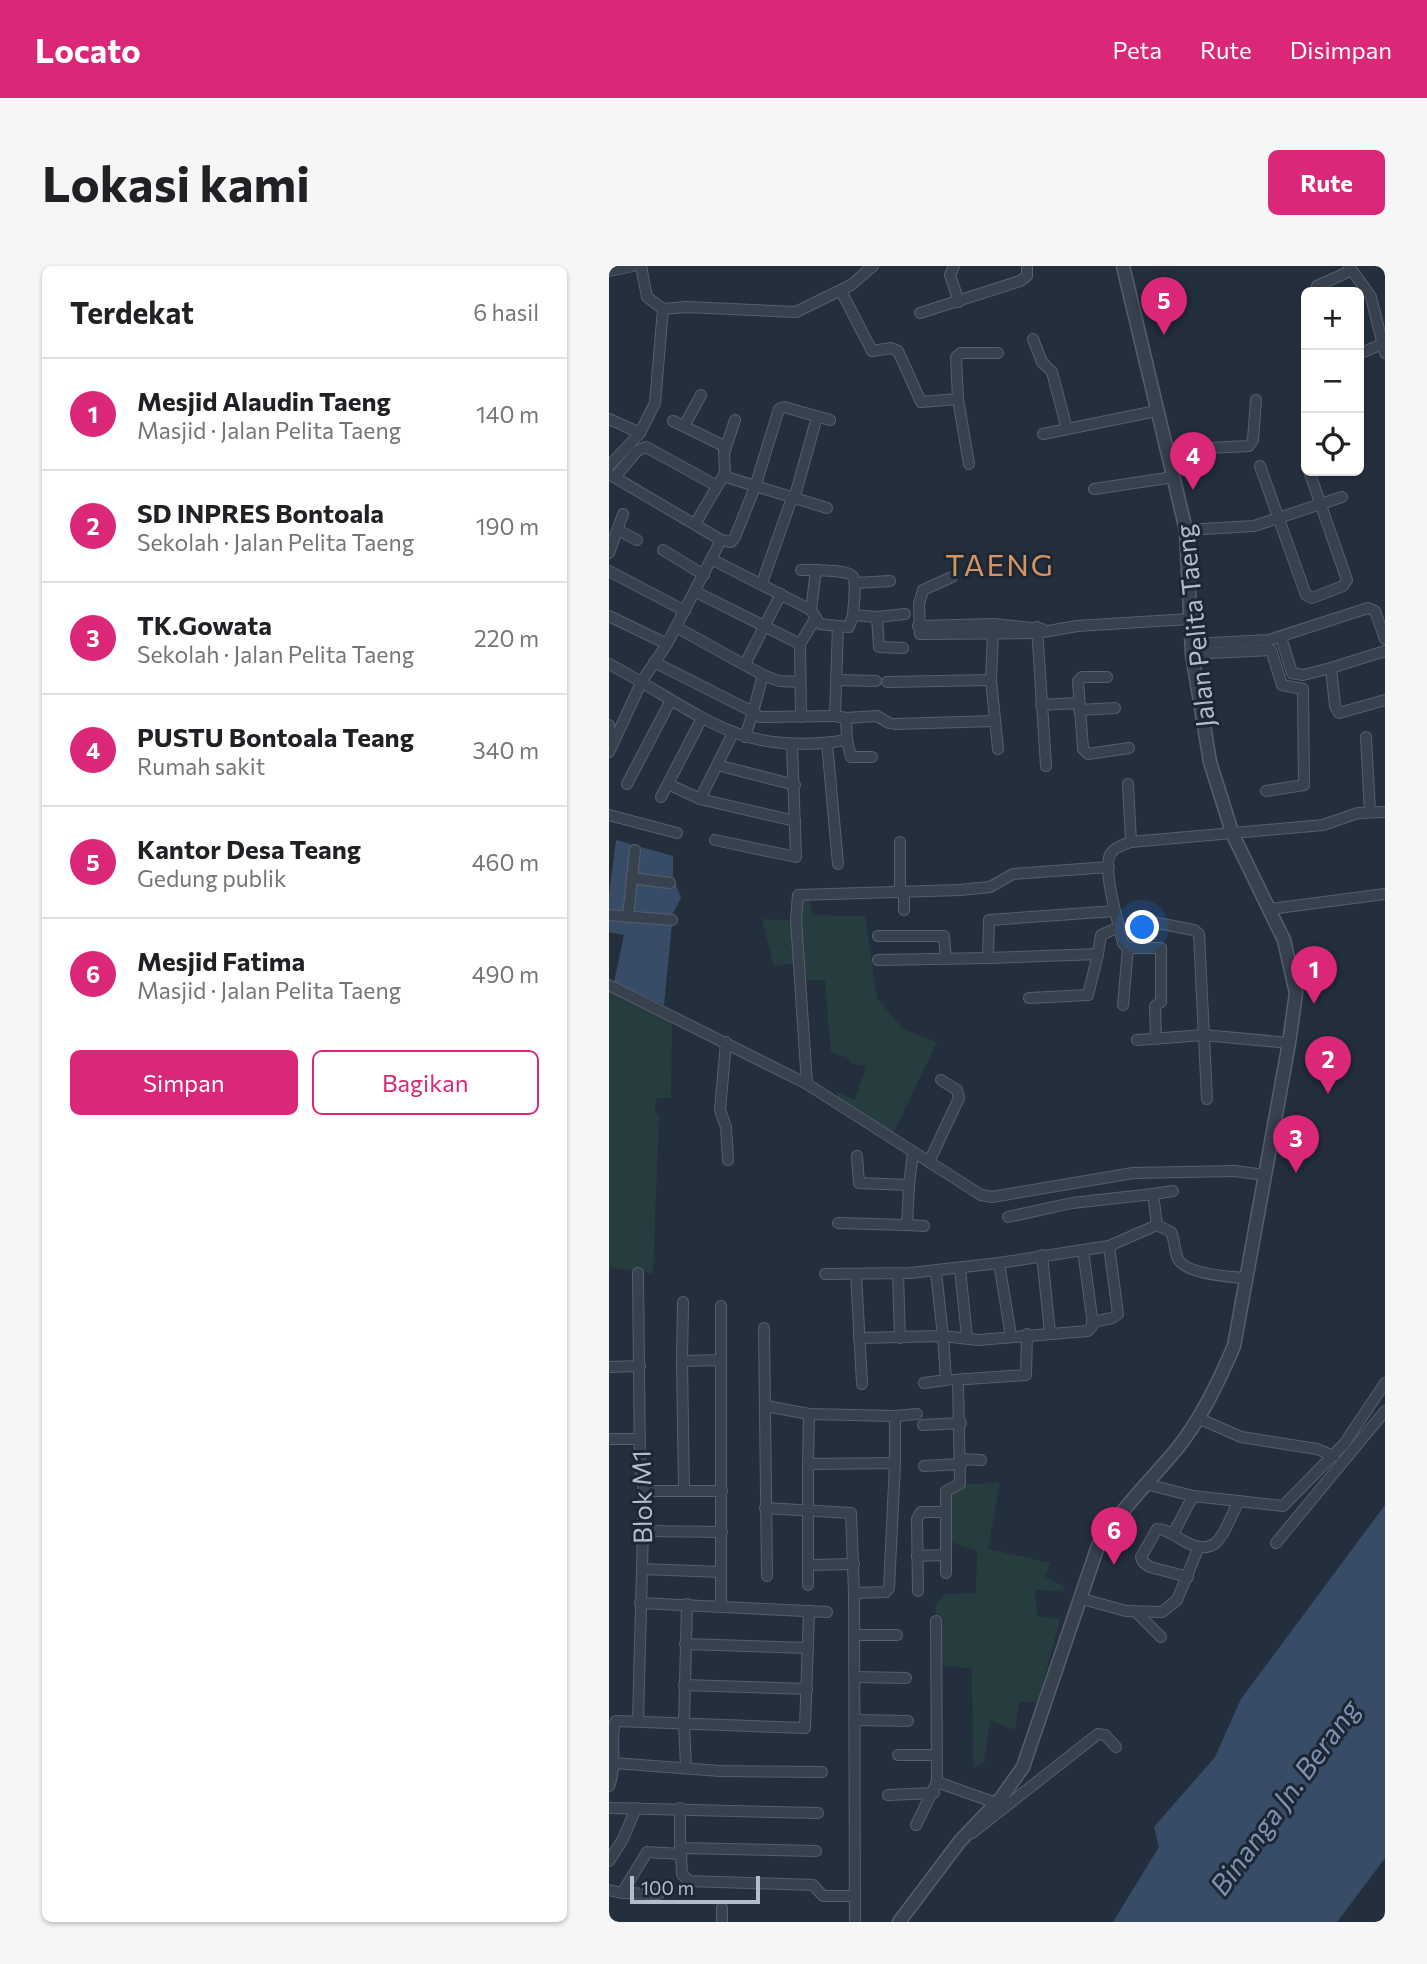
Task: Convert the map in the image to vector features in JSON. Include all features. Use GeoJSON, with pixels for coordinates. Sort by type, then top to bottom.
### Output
{"type":"FeatureCollection","features":[{"type":"Feature","properties":{"kind":"street"},"geometry":{"type":"LineString","coordinates":[[609,271],[633,266]]}},
{"type":"Feature","properties":{"kind":"street"},"geometry":{"type":"LineString","coordinates":[[641,266],[647,297],[663,309],[686,307],[796,312],[841,291],[863,277],[873,266]]}},
{"type":"Feature","properties":{"kind":"street"},"geometry":{"type":"LineString","coordinates":[[954,266],[950,275],[959,302]]}},
{"type":"Feature","properties":{"kind":"street"},"geometry":{"type":"LineString","coordinates":[[920,313],[1024,279],[1028,273],[1027,266]]}},
{"type":"Feature","properties":{"kind":"street","name":"Jalan Pelita Taeng"},"geometry":{"type":"LineString","coordinates":[[899,1922],[960,1841],[996,1803],[1023,1767],[1098,1546],[1110,1526],[1198,1418],[1234,1346],[1296,993],[1284,940],[1233,835],[1210,762],[1192,649],[1186,530],[1168,450],[1156,411],[1125,267]]}},
{"type":"Feature","properties":{"kind":"street"},"geometry":{"type":"LineString","coordinates":[[1317,286],[1349,268],[1371,297],[1383,348],[1364,353]]}},
{"type":"Feature","properties":{"kind":"street"},"geometry":{"type":"LineString","coordinates":[[841,291],[872,351],[891,348],[898,351],[921,402],[958,399]]}},
{"type":"Feature","properties":{"kind":"street"},"geometry":{"type":"LineString","coordinates":[[609,466],[640,433],[655,403],[660,378],[663,309]]}},
{"type":"Feature","properties":{"kind":"street"},"geometry":{"type":"LineString","coordinates":[[1033,339],[1042,362],[1052,372],[1067,429]]}},
{"type":"Feature","properties":{"kind":"street"},"geometry":{"type":"LineString","coordinates":[[969,464],[958,399],[958,355],[998,353]]}},
{"type":"Feature","properties":{"kind":"street"},"geometry":{"type":"LineString","coordinates":[[684,426],[701,395]]}},
{"type":"Feature","properties":{"kind":"street"},"geometry":{"type":"LineString","coordinates":[[1168,450],[1249,446],[1253,440],[1256,400]]}},
{"type":"Feature","properties":{"kind":"street"},"geometry":{"type":"LineString","coordinates":[[717,486],[646,447],[637,451],[612,475],[721,540],[733,540],[755,487],[779,409],[784,407],[830,420]]}},
{"type":"Feature","properties":{"kind":"street"},"geometry":{"type":"LineString","coordinates":[[1043,434],[1156,411]]}},
{"type":"Feature","properties":{"kind":"street"},"geometry":{"type":"LineString","coordinates":[[762,583],[793,498],[817,417]]}},
{"type":"Feature","properties":{"kind":"street"},"geometry":{"type":"LineString","coordinates":[[609,419],[640,433]]}},
{"type":"Feature","properties":{"kind":"street"},"geometry":{"type":"LineString","coordinates":[[695,524],[723,476],[726,447],[735,420]]}},
{"type":"Feature","properties":{"kind":"street"},"geometry":{"type":"LineString","coordinates":[[673,421],[726,447]]}},
{"type":"Feature","properties":{"kind":"street"},"geometry":{"type":"LineString","coordinates":[[1260,466],[1306,596],[1314,598],[1343,586],[1347,579],[1311,476]]}},
{"type":"Feature","properties":{"kind":"street"},"geometry":{"type":"LineString","coordinates":[[723,476],[827,508]]}},
{"type":"Feature","properties":{"kind":"street"},"geometry":{"type":"LineString","coordinates":[[1094,489],[1174,477]]}},
{"type":"Feature","properties":{"kind":"street"},"geometry":{"type":"LineString","coordinates":[[1186,530],[1233,529],[1279,518],[1342,497]]}},
{"type":"Feature","properties":{"kind":"street"},"geometry":{"type":"LineString","coordinates":[[609,554],[623,514]]}},
{"type":"Feature","properties":{"kind":"street"},"geometry":{"type":"LineString","coordinates":[[618,530],[637,540]]}},
{"type":"Feature","properties":{"kind":"street"},"geometry":{"type":"LineString","coordinates":[[609,752],[642,681],[667,644],[713,560],[721,540]]}},
{"type":"Feature","properties":{"kind":"street"},"geometry":{"type":"LineString","coordinates":[[663,550],[704,575]]}},
{"type":"Feature","properties":{"kind":"street"},"geometry":{"type":"LineString","coordinates":[[713,560],[782,594],[813,615],[820,624],[849,627],[853,615],[855,583],[848,571],[801,570]]}},
{"type":"Feature","properties":{"kind":"street"},"geometry":{"type":"LineString","coordinates":[[801,717],[800,644],[813,615],[815,570]]}},
{"type":"Feature","properties":{"kind":"street"},"geometry":{"type":"LineString","coordinates":[[609,571],[685,611]]}},
{"type":"Feature","properties":{"kind":"street"},"geometry":{"type":"LineString","coordinates":[[952,577],[923,590],[918,626],[922,634],[977,629],[1039,630]]}},
{"type":"Feature","properties":{"kind":"street"},"geometry":{"type":"LineString","coordinates":[[855,583],[890,581]]}},
{"type":"Feature","properties":{"kind":"street"},"geometry":{"type":"LineString","coordinates":[[696,592],[800,644]]}},
{"type":"Feature","properties":{"kind":"street"},"geometry":{"type":"LineString","coordinates":[[745,664],[782,594]]}},
{"type":"Feature","properties":{"kind":"street"},"geometry":{"type":"LineString","coordinates":[[1192,649],[1281,637],[1371,608],[1375,611],[1385,639]]}},
{"type":"Feature","properties":{"kind":"street"},"geometry":{"type":"LineString","coordinates":[[853,615],[877,617],[905,614]]}},
{"type":"Feature","properties":{"kind":"street"},"geometry":{"type":"LineString","coordinates":[[609,616],[667,644]]}},
{"type":"Feature","properties":{"kind":"street"},"geometry":{"type":"LineString","coordinates":[[877,617],[880,649],[903,648]]}},
{"type":"Feature","properties":{"kind":"street"},"geometry":{"type":"LineString","coordinates":[[977,629],[993,633],[1190,619]]}},
{"type":"Feature","properties":{"kind":"street"},"geometry":{"type":"LineString","coordinates":[[838,626],[836,680],[840,717],[848,740],[849,756],[872,757]]}},
{"type":"Feature","properties":{"kind":"street"},"geometry":{"type":"LineString","coordinates":[[676,627],[763,675],[779,681],[800,681]]}},
{"type":"Feature","properties":{"kind":"street"},"geometry":{"type":"LineString","coordinates":[[1039,630],[1046,766]]}},
{"type":"Feature","properties":{"kind":"street"},"geometry":{"type":"LineString","coordinates":[[993,633],[991,680],[998,749]]}},
{"type":"Feature","properties":{"kind":"street"},"geometry":{"type":"LineString","coordinates":[[1281,637],[1292,673],[1303,675],[1385,651]]}},
{"type":"Feature","properties":{"kind":"street"},"geometry":{"type":"LineString","coordinates":[[1192,649],[1271,650],[1282,685],[1303,689],[1304,785],[1298,789],[1266,790]]}},
{"type":"Feature","properties":{"kind":"street"},"geometry":{"type":"LineString","coordinates":[[654,662],[764,718],[877,716],[892,723],[995,722]]}},
{"type":"Feature","properties":{"kind":"street"},"geometry":{"type":"LineString","coordinates":[[609,664],[702,718],[745,737],[792,746],[848,740]]}},
{"type":"Feature","properties":{"kind":"street"},"geometry":{"type":"LineString","coordinates":[[1331,668],[1335,706],[1339,713],[1385,699]]}},
{"type":"Feature","properties":{"kind":"street"},"geometry":{"type":"LineString","coordinates":[[745,737],[763,675]]}},
{"type":"Feature","properties":{"kind":"street"},"geometry":{"type":"LineString","coordinates":[[1107,677],[1080,679],[1078,707],[1085,752],[1129,748]]}},
{"type":"Feature","properties":{"kind":"street"},"geometry":{"type":"LineString","coordinates":[[836,680],[991,680]]}},
{"type":"Feature","properties":{"kind":"street"},"geometry":{"type":"LineString","coordinates":[[627,784],[671,701]]}},
{"type":"Feature","properties":{"kind":"street"},"geometry":{"type":"LineString","coordinates":[[1041,705],[1115,708]]}},
{"type":"Feature","properties":{"kind":"street"},"geometry":{"type":"LineString","coordinates":[[661,797],[702,718]]}},
{"type":"Feature","properties":{"kind":"street"},"geometry":{"type":"LineString","coordinates":[[609,725],[609,734]]}},
{"type":"Feature","properties":{"kind":"street"},"geometry":{"type":"LineString","coordinates":[[700,799],[733,733]]}},
{"type":"Feature","properties":{"kind":"street"},"geometry":{"type":"LineString","coordinates":[[1366,737],[1370,812]]}},
{"type":"Feature","properties":{"kind":"street"},"geometry":{"type":"LineString","coordinates":[[827,743],[838,864]]}},
{"type":"Feature","properties":{"kind":"street"},"geometry":{"type":"LineString","coordinates":[[715,840],[796,857],[792,746]]}},
{"type":"Feature","properties":{"kind":"street"},"geometry":{"type":"LineString","coordinates":[[717,765],[795,785]]}},
{"type":"Feature","properties":{"kind":"street"},"geometry":{"type":"LineString","coordinates":[[1128,783],[1131,842]]}},
{"type":"Feature","properties":{"kind":"street"},"geometry":{"type":"LineString","coordinates":[[668,784],[700,799],[795,821]]}},
{"type":"Feature","properties":{"kind":"street"},"geometry":{"type":"LineString","coordinates":[[1156,1039],[1155,1006],[1161,1002],[1161,948],[1128,948],[1123,943],[1109,867],[1111,852],[1131,842],[1323,825],[1358,813],[1385,812]]}},
{"type":"Feature","properties":{"kind":"street"},"geometry":{"type":"LineString","coordinates":[[609,815],[677,833]]}},
{"type":"Feature","properties":{"kind":"street"},"geometry":{"type":"LineString","coordinates":[[900,842],[904,910]]}},
{"type":"Feature","properties":{"kind":"street"},"geometry":{"type":"LineString","coordinates":[[628,917],[635,850]]}},
{"type":"Feature","properties":{"kind":"street"},"geometry":{"type":"LineString","coordinates":[[807,1084],[796,920],[798,895],[990,887],[1013,874],[1109,867]]}},
{"type":"Feature","properties":{"kind":"street"},"geometry":{"type":"LineString","coordinates":[[632,878],[670,883]]}},
{"type":"Feature","properties":{"kind":"street"},"geometry":{"type":"LineString","coordinates":[[1270,909],[1385,894]]}},
{"type":"Feature","properties":{"kind":"street"},"geometry":{"type":"LineString","coordinates":[[988,958],[989,920],[1115,911]]}},
{"type":"Feature","properties":{"kind":"street"},"geometry":{"type":"LineString","coordinates":[[609,915],[672,920]]}},
{"type":"Feature","properties":{"kind":"street"},"geometry":{"type":"LineString","coordinates":[[1152,922],[1194,930],[1199,934],[1207,1099]]}},
{"type":"Feature","properties":{"kind":"street"},"geometry":{"type":"LineString","coordinates":[[1029,999],[1088,995],[1101,935],[1119,927]]}},
{"type":"Feature","properties":{"kind":"street"},"geometry":{"type":"LineString","coordinates":[[878,936],[944,936],[946,959]]}},
{"type":"Feature","properties":{"kind":"street"},"geometry":{"type":"LineString","coordinates":[[1123,1005],[1128,948]]}},
{"type":"Feature","properties":{"kind":"street"},"geometry":{"type":"LineString","coordinates":[[879,960],[1098,954]]}},
{"type":"Feature","properties":{"kind":"street"},"geometry":{"type":"LineString","coordinates":[[609,985],[807,1084],[966,1187],[992,1196],[1133,1173],[1234,1171],[1265,1175]]}},
{"type":"Feature","properties":{"kind":"street"},"geometry":{"type":"LineString","coordinates":[[1137,1040],[1204,1035],[1289,1043]]}},
{"type":"Feature","properties":{"kind":"street"},"geometry":{"type":"LineString","coordinates":[[726,1042],[720,1110],[726,1127],[728,1160]]}},
{"type":"Feature","properties":{"kind":"street"},"geometry":{"type":"LineString","coordinates":[[929,1162],[959,1098],[957,1090],[941,1080]]}},
{"type":"Feature","properties":{"kind":"street"},"geometry":{"type":"LineString","coordinates":[[907,1225],[913,1153]]}},
{"type":"Feature","properties":{"kind":"street"},"geometry":{"type":"LineString","coordinates":[[857,1156],[859,1183],[909,1185]]}},
{"type":"Feature","properties":{"kind":"street"},"geometry":{"type":"LineString","coordinates":[[1008,1217],[1072,1203],[1173,1191]]}},
{"type":"Feature","properties":{"kind":"street"},"geometry":{"type":"LineString","coordinates":[[1153,1194],[1157,1225]]}},
{"type":"Feature","properties":{"kind":"street"},"geometry":{"type":"LineString","coordinates":[[838,1223],[924,1226]]}},
{"type":"Feature","properties":{"kind":"street"},"geometry":{"type":"LineString","coordinates":[[825,1274],[898,1274],[960,1269],[1109,1245],[1157,1225],[1171,1232],[1177,1256],[1184,1264],[1207,1273],[1246,1278]]}},
{"type":"Feature","properties":{"kind":"street"},"geometry":{"type":"LineString","coordinates":[[1092,1322],[1118,1314],[1109,1245]]}},
{"type":"Feature","properties":{"kind":"street"},"geometry":{"type":"LineString","coordinates":[[859,1338],[943,1336],[978,1339],[1088,1331],[1092,1322],[1083,1250]]}},
{"type":"Feature","properties":{"kind":"street"},"geometry":{"type":"LineString","coordinates":[[1042,1255],[1050,1333]]}},
{"type":"Feature","properties":{"kind":"street"},"geometry":{"type":"LineString","coordinates":[[999,1263],[1011,1336]]}},
{"type":"Feature","properties":{"kind":"street"},"geometry":{"type":"LineString","coordinates":[[960,1269],[967,1337]]}},
{"type":"Feature","properties":{"kind":"street"},"geometry":{"type":"LineString","coordinates":[[936,1272],[946,1380]]}},
{"type":"Feature","properties":{"kind":"street","name":"Blok M1"},"geometry":{"type":"LineString","coordinates":[[638,1273],[640,1439],[644,1491],[638,1721]]}},
{"type":"Feature","properties":{"kind":"street"},"geometry":{"type":"LineString","coordinates":[[856,1274],[862,1384]]}},
{"type":"Feature","properties":{"kind":"street"},"geometry":{"type":"LineString","coordinates":[[898,1274],[900,1338]]}},
{"type":"Feature","properties":{"kind":"street"},"geometry":{"type":"LineString","coordinates":[[683,1302],[684,1491]]}},
{"type":"Feature","properties":{"kind":"street"},"geometry":{"type":"LineString","coordinates":[[721,1307],[721,1605]]}},
{"type":"Feature","properties":{"kind":"street"},"geometry":{"type":"LineString","coordinates":[[764,1328],[767,1576]]}},
{"type":"Feature","properties":{"kind":"street"},"geometry":{"type":"LineString","coordinates":[[924,1382],[1025,1375],[1027,1334]]}},
{"type":"Feature","properties":{"kind":"street"},"geometry":{"type":"LineString","coordinates":[[682,1361],[721,1360]]}},
{"type":"Feature","properties":{"kind":"street"},"geometry":{"type":"LineString","coordinates":[[609,1367],[640,1366]]}},
{"type":"Feature","properties":{"kind":"street"},"geometry":{"type":"LineString","coordinates":[[946,1573],[946,1490],[960,1485],[961,1423],[958,1380]]}},
{"type":"Feature","properties":{"kind":"street"},"geometry":{"type":"LineString","coordinates":[[1146,1484],[1193,1496],[1278,1507],[1294,1497],[1334,1456],[1385,1383]]}},
{"type":"Feature","properties":{"kind":"street"},"geometry":{"type":"LineString","coordinates":[[766,1406],[809,1415],[917,1414]]}},
{"type":"Feature","properties":{"kind":"street"},"geometry":{"type":"LineString","coordinates":[[1276,1543],[1385,1411]]}},
{"type":"Feature","properties":{"kind":"street"},"geometry":{"type":"LineString","coordinates":[[808,1586],[809,1415]]}},
{"type":"Feature","properties":{"kind":"street"},"geometry":{"type":"LineString","coordinates":[[854,1593],[886,1592],[890,1588],[895,1416]]}},
{"type":"Feature","properties":{"kind":"street"},"geometry":{"type":"LineString","coordinates":[[1198,1418],[1241,1437],[1292,1444],[1334,1456]]}},
{"type":"Feature","properties":{"kind":"street"},"geometry":{"type":"LineString","coordinates":[[923,1424],[961,1423]]}},
{"type":"Feature","properties":{"kind":"street"},"geometry":{"type":"LineString","coordinates":[[609,1439],[640,1439]]}},
{"type":"Feature","properties":{"kind":"street"},"geometry":{"type":"LineString","coordinates":[[924,1466],[981,1460]]}},
{"type":"Feature","properties":{"kind":"street"},"geometry":{"type":"LineString","coordinates":[[808,1464],[895,1464]]}},
{"type":"Feature","properties":{"kind":"street"},"geometry":{"type":"LineString","coordinates":[[644,1491],[722,1491]]}},
{"type":"Feature","properties":{"kind":"street"},"geometry":{"type":"LineString","coordinates":[[1294,1497],[1318,1493]]}},
{"type":"Feature","properties":{"kind":"street"},"geometry":{"type":"LineString","coordinates":[[1173,1534],[1193,1496]]}},
{"type":"Feature","properties":{"kind":"street"},"geometry":{"type":"LineString","coordinates":[[1188,1577],[1150,1567],[1142,1559],[1157,1530],[1173,1534],[1198,1549],[1208,1548],[1217,1542],[1239,1501]]}},
{"type":"Feature","properties":{"kind":"street"},"geometry":{"type":"LineString","coordinates":[[765,1508],[851,1513],[856,1720],[853,1896],[855,1922]]}},
{"type":"Feature","properties":{"kind":"street"},"geometry":{"type":"LineString","coordinates":[[918,1591],[919,1514],[946,1512]]}},
{"type":"Feature","properties":{"kind":"street"},"geometry":{"type":"LineString","coordinates":[[644,1531],[722,1532]]}},
{"type":"Feature","properties":{"kind":"street"},"geometry":{"type":"LineString","coordinates":[[1079,1598],[1135,1611],[1168,1610],[1177,1600],[1198,1549]]}},
{"type":"Feature","properties":{"kind":"street"},"geometry":{"type":"LineString","coordinates":[[917,1556],[946,1555]]}},
{"type":"Feature","properties":{"kind":"street"},"geometry":{"type":"LineString","coordinates":[[808,1565],[853,1563]]}},
{"type":"Feature","properties":{"kind":"street"},"geometry":{"type":"LineString","coordinates":[[642,1569],[721,1572]]}},
{"type":"Feature","properties":{"kind":"street"},"geometry":{"type":"LineString","coordinates":[[640,1603],[827,1612]]}},
{"type":"Feature","properties":{"kind":"street"},"geometry":{"type":"LineString","coordinates":[[686,1768],[684,1685],[687,1604]]}},
{"type":"Feature","properties":{"kind":"street"},"geometry":{"type":"LineString","coordinates":[[609,1786],[614,1763],[612,1724],[616,1721],[804,1728],[809,1611]]}},
{"type":"Feature","properties":{"kind":"street"},"geometry":{"type":"LineString","coordinates":[[1135,1611],[1161,1637]]}},
{"type":"Feature","properties":{"kind":"street"},"geometry":{"type":"LineString","coordinates":[[916,1825],[935,1793],[937,1782],[936,1621]]}},
{"type":"Feature","properties":{"kind":"street"},"geometry":{"type":"LineString","coordinates":[[855,1635],[897,1635]]}},
{"type":"Feature","properties":{"kind":"street"},"geometry":{"type":"LineString","coordinates":[[685,1644],[807,1648]]}},
{"type":"Feature","properties":{"kind":"street"},"geometry":{"type":"LineString","coordinates":[[855,1677],[906,1678]]}},
{"type":"Feature","properties":{"kind":"street"},"geometry":{"type":"LineString","coordinates":[[684,1685],[807,1689]]}},
{"type":"Feature","properties":{"kind":"street"},"geometry":{"type":"LineString","coordinates":[[856,1720],[908,1721]]}},
{"type":"Feature","properties":{"kind":"street"},"geometry":{"type":"LineString","coordinates":[[960,1841],[986,1825],[1098,1734],[1105,1735],[1116,1746]]}},
{"type":"Feature","properties":{"kind":"street"},"geometry":{"type":"LineString","coordinates":[[898,1755],[935,1755]]}},
{"type":"Feature","properties":{"kind":"street"},"geometry":{"type":"LineString","coordinates":[[614,1763],[822,1772]]}},
{"type":"Feature","properties":{"kind":"street"},"geometry":{"type":"LineString","coordinates":[[937,1782],[996,1803]]}},
{"type":"Feature","properties":{"kind":"street"},"geometry":{"type":"LineString","coordinates":[[888,1795],[935,1793]]}},
{"type":"Feature","properties":{"kind":"street"},"geometry":{"type":"LineString","coordinates":[[609,1808],[818,1813]]}},
{"type":"Feature","properties":{"kind":"street"},"geometry":{"type":"LineString","coordinates":[[609,1861],[623,1839],[636,1808]]}},
{"type":"Feature","properties":{"kind":"street"},"geometry":{"type":"LineString","coordinates":[[680,1808],[680,1848],[816,1851]]}},
{"type":"Feature","properties":{"kind":"street"},"geometry":{"type":"LineString","coordinates":[[622,1893],[647,1852],[681,1854],[682,1874],[689,1881],[813,1885],[824,1896],[853,1896]]}},
{"type":"Feature","properties":{"kind":"street"},"geometry":{"type":"LineString","coordinates":[[609,1889],[622,1893],[659,1894]]}},
{"type":"Feature","properties":{"kind":"street"},"geometry":{"type":"LineString","coordinates":[[722,1908],[722,1922]]}},
{"type":"Feature","properties":{"kind":"green space"},"geometry":{"type":"Polygon","coordinates":[[[807,894],[813,915],[865,916],[877,998],[903,1029],[937,1042],[893,1134],[837,1097],[837,1092],[855,1100],[866,1066],[849,1063],[849,1058],[831,1053],[825,980],[804,981],[797,963],[774,966],[762,919],[796,921],[798,898],[807,894]]]}},
{"type":"Feature","properties":{"kind":"green space"},"geometry":{"type":"Polygon","coordinates":[[[609,987],[672,1023],[671,1098],[656,1098],[655,1112],[659,1116],[653,1274],[609,1267],[609,987]]]}},
{"type":"Feature","properties":{"kind":"green space"},"geometry":{"type":"Polygon","coordinates":[[[1000,1482],[988,1549],[1051,1563],[1045,1577],[1065,1587],[1063,1591],[1035,1590],[1037,1616],[1060,1619],[1038,1702],[1019,1702],[1015,1730],[990,1720],[984,1762],[973,1768],[972,1668],[940,1666],[935,1605],[944,1594],[976,1593],[977,1551],[948,1541],[946,1486],[1000,1482]]]}},
{"type":"Feature","properties":{"kind":"water"},"geometry":{"type":"Polygon","coordinates":[[[616,840],[673,856],[673,876],[681,898],[673,913],[664,1005],[614,982],[624,935],[609,932],[609,895],[616,840]]]}},
{"type":"Feature","properties":{"kind":"water","name":"Binanga Jn. Berang"},"geometry":{"type":"Polygon","coordinates":[[[1385,1505],[1385,1858],[1337,1922],[1113,1922],[1159,1847],[1154,1827],[1215,1757],[1241,1699],[1385,1505]]]}},
{"type":"Feature","properties":{"kind":"place","name":"Kantor Desa Teang"},"geometry":{"type":"Point","coordinates":[1164,335]}},
{"type":"Feature","properties":{"kind":"place","name":"PUSTU Bontoala Teang"},"geometry":{"type":"Point","coordinates":[1193,490]}},
{"type":"Feature","properties":{"kind":"place","name":"Mesjid Alaudin Taeng"},"geometry":{"type":"Point","coordinates":[1314,1004]}},
{"type":"Feature","properties":{"kind":"place","name":"SD INPRES Bontoala"},"geometry":{"type":"Point","coordinates":[1328,1094]}},
{"type":"Feature","properties":{"kind":"place","name":"TK.Gowata"},"geometry":{"type":"Point","coordinates":[1296,1173]}},
{"type":"Feature","properties":{"kind":"place","name":"Mesjid Fatima"},"geometry":{"type":"Point","coordinates":[1114,1565]}},
{"type":"Feature","properties":{"kind":"district","name":"TAENG"},"geometry":{"type":"Point","coordinates":[1000,563]}}]}
